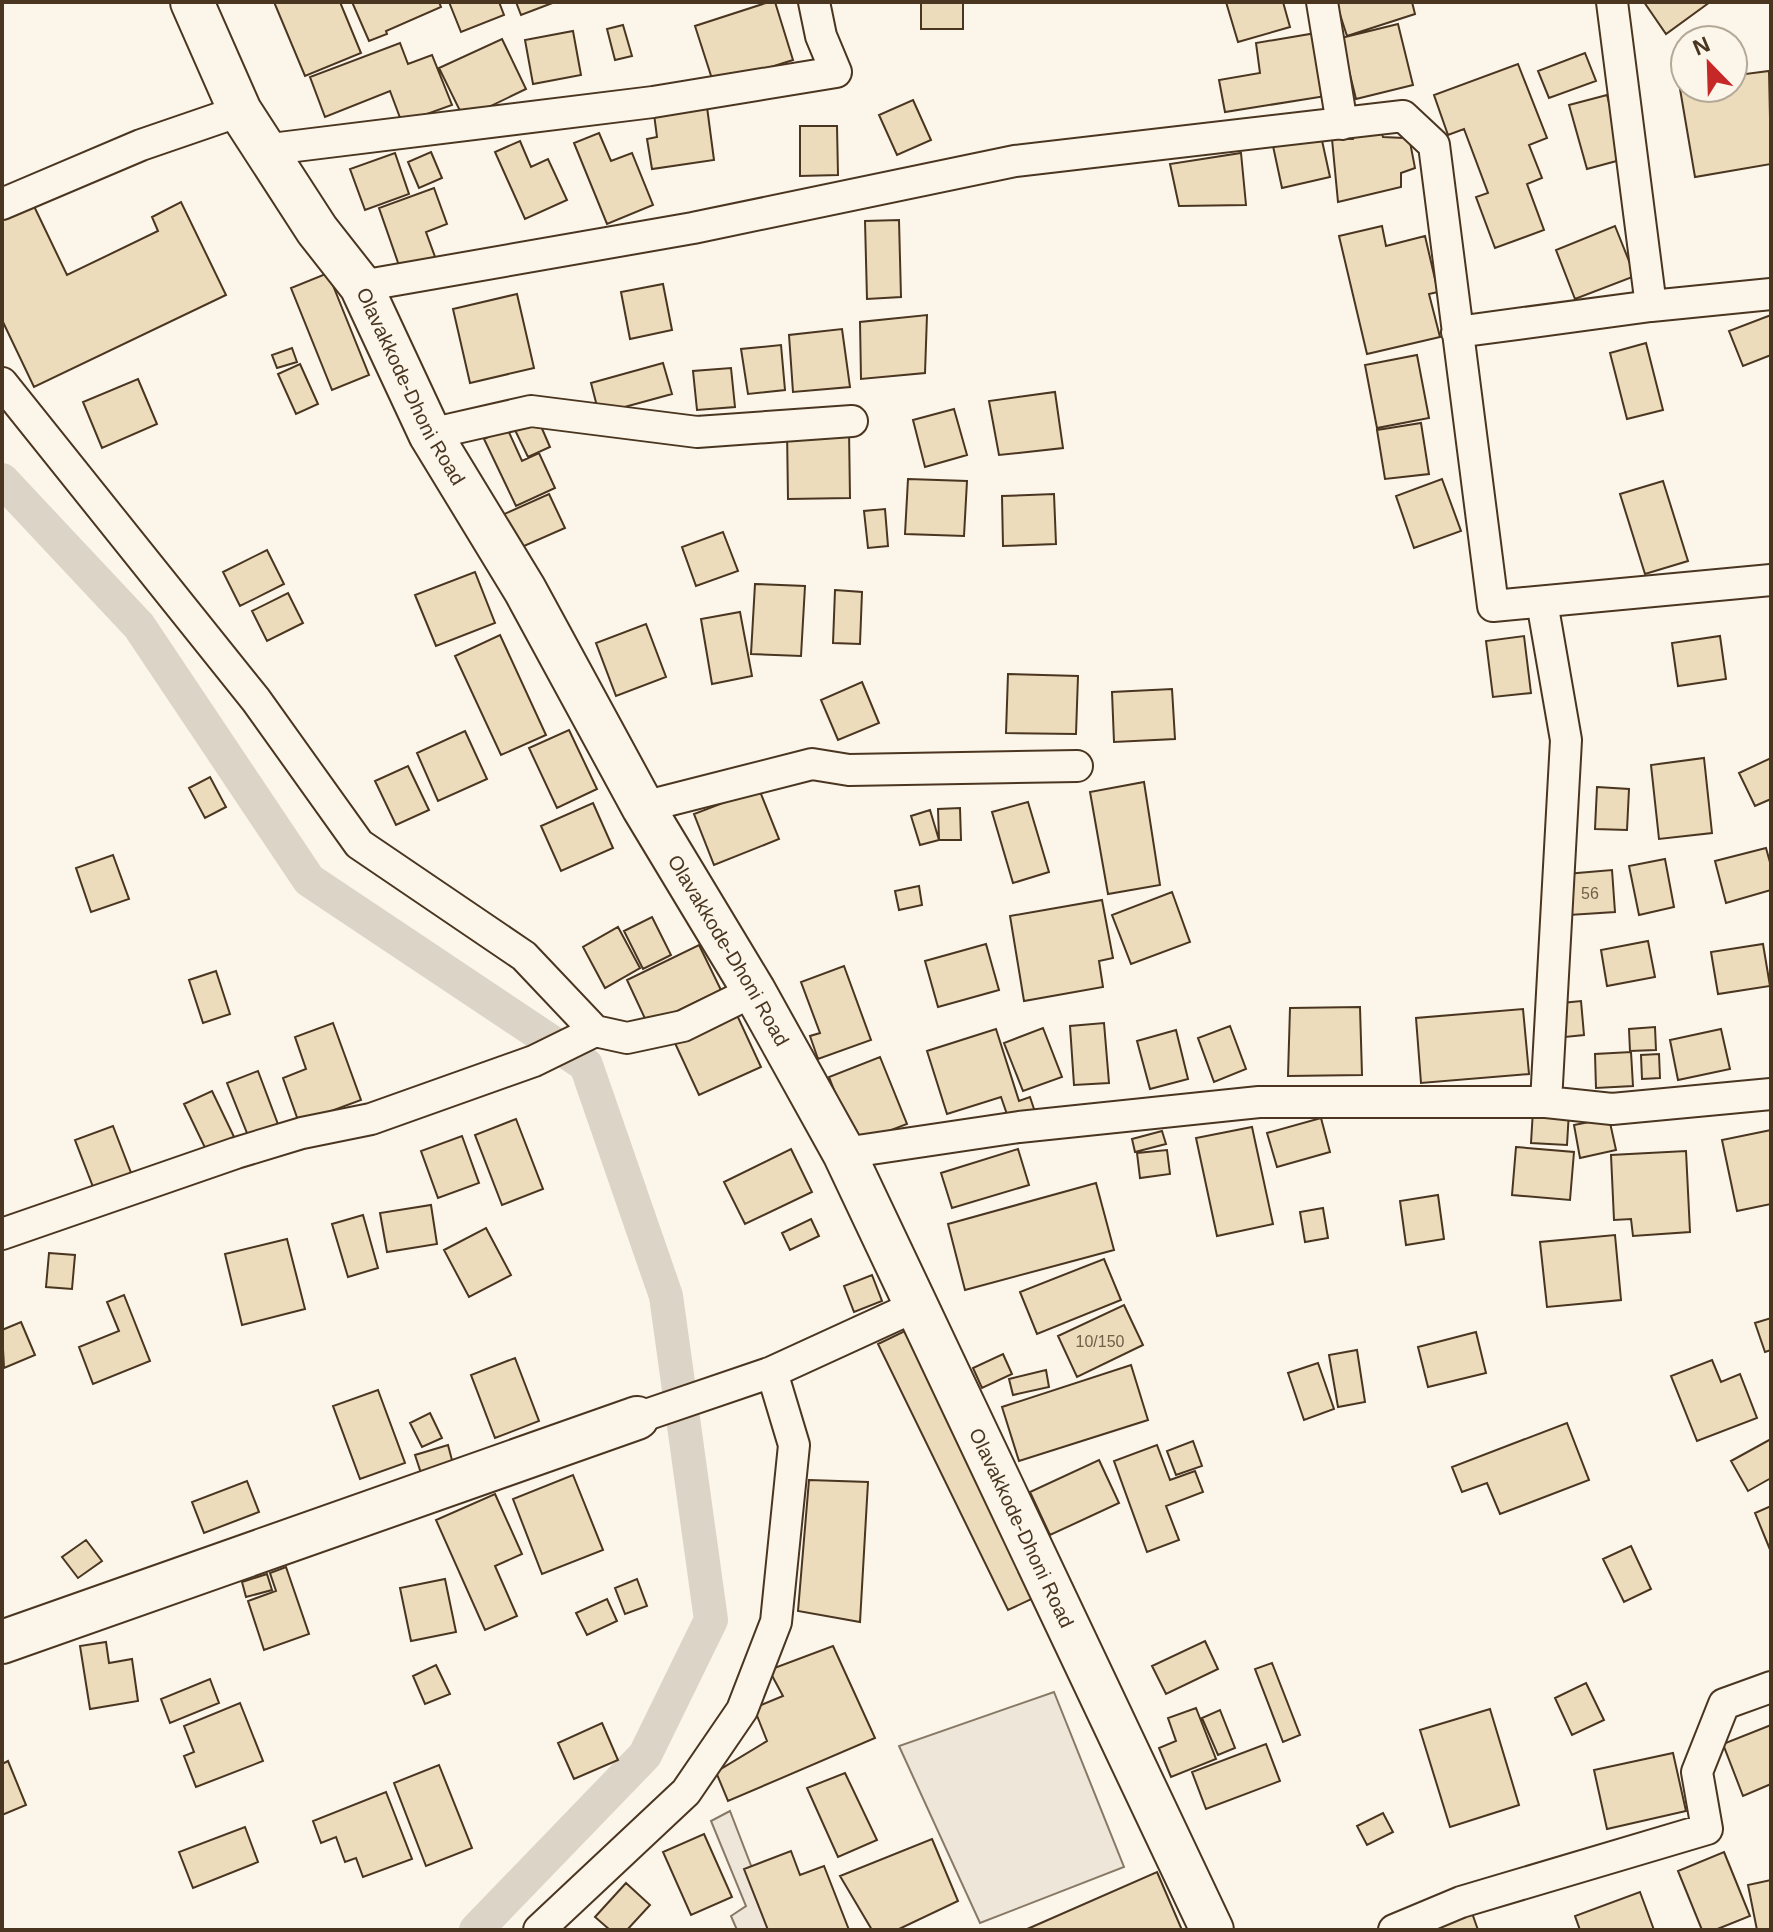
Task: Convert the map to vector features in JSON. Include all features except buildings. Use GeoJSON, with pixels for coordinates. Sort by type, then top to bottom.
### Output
{"type":"FeatureCollection","features":[{"type":"Feature","properties":{"kind":"main road","name":"Olavakkode-Dhoni Road"},"geometry":{"type":"LineString","coordinates":[[192,2],[240,111],[317,230],[361,286],[430,434],[525,590],[643,807],[754,991],[844,1153],[1212,1930]]}},
{"type":"Feature","properties":{"kind":"main road"},"geometry":{"type":"LineString","coordinates":[[2,1642],[637,1418]]}},
{"type":"Feature","properties":{"kind":"street"},"geometry":{"type":"LineString","coordinates":[[263,150],[653,102],[836,72],[821,36],[814,2]]}},
{"type":"Feature","properties":{"kind":"street"},"geometry":{"type":"LineString","coordinates":[[1322,2],[1342,124]]}},
{"type":"Feature","properties":{"kind":"street"},"geometry":{"type":"LineString","coordinates":[[1612,2],[1651,306]]}},
{"type":"Feature","properties":{"kind":"street"},"geometry":{"type":"LineString","coordinates":[[2,204],[141,145],[240,111]]}},
{"type":"Feature","properties":{"kind":"street"},"geometry":{"type":"LineString","coordinates":[[361,286],[693,228],[1015,161],[1403,116],[1434,145],[1493,606],[1771,580]]}},
{"type":"Feature","properties":{"kind":"street"},"geometry":{"type":"LineString","coordinates":[[1457,332],[1651,306],[1771,294]]}},
{"type":"Feature","properties":{"kind":"street"},"geometry":{"type":"LineString","coordinates":[[2,383],[256,700],[359,844],[524,956],[595,1031],[627,1038],[683,1026],[754,991]]}},
{"type":"Feature","properties":{"kind":"street"},"geometry":{"type":"LineString","coordinates":[[430,434],[531,411],[697,432],[852,421]]}},
{"type":"Feature","properties":{"kind":"street"},"geometry":{"type":"LineString","coordinates":[[1542,602],[1566,740],[1546,1102]]}},
{"type":"Feature","properties":{"kind":"street"},"geometry":{"type":"LineString","coordinates":[[643,807],[812,764],[849,770],[1077,766]]}},
{"type":"Feature","properties":{"kind":"street"},"geometry":{"type":"LineString","coordinates":[[2,1234],[236,1153],[302,1133],[371,1119],[534,1061],[595,1031]]}},
{"type":"Feature","properties":{"kind":"street"},"geometry":{"type":"LineString","coordinates":[[844,1153],[1019,1127],[1259,1102],[1546,1102],[1612,1109],[1771,1094]]}},
{"type":"Feature","properties":{"kind":"street"},"geometry":{"type":"LineString","coordinates":[[637,1418],[772,1372],[916,1306]]}},
{"type":"Feature","properties":{"kind":"street"},"geometry":{"type":"LineString","coordinates":[[539,1930],[686,1792],[742,1710],[776,1622],[794,1445],[772,1372]]}},
{"type":"Feature","properties":{"kind":"street"},"geometry":{"type":"LineString","coordinates":[[1394,1930],[1461,1902],[1707,1829],[1697,1772],[1724,1704],[1771,1687]]}},
{"type":"Feature","properties":{"kind":"shaded area"},"geometry":{"type":"Polygon","coordinates":[[[1054,1692],[1124,1867],[980,1923],[899,1746],[1054,1692]]]}},
{"type":"Feature","properties":{"kind":"shaded area"},"geometry":{"type":"Polygon","coordinates":[[[730,1811],[752,1868],[803,1930],[737,1930],[731,1916],[746,1906],[711,1821],[730,1811]]]}},
{"type":"Feature","properties":{"kind":"waterway"},"geometry":{"type":"LineString","coordinates":[[2,480],[139,626],[309,880],[586,1065],[666,1296],[711,1620],[645,1755],[476,1930]]}}]}
